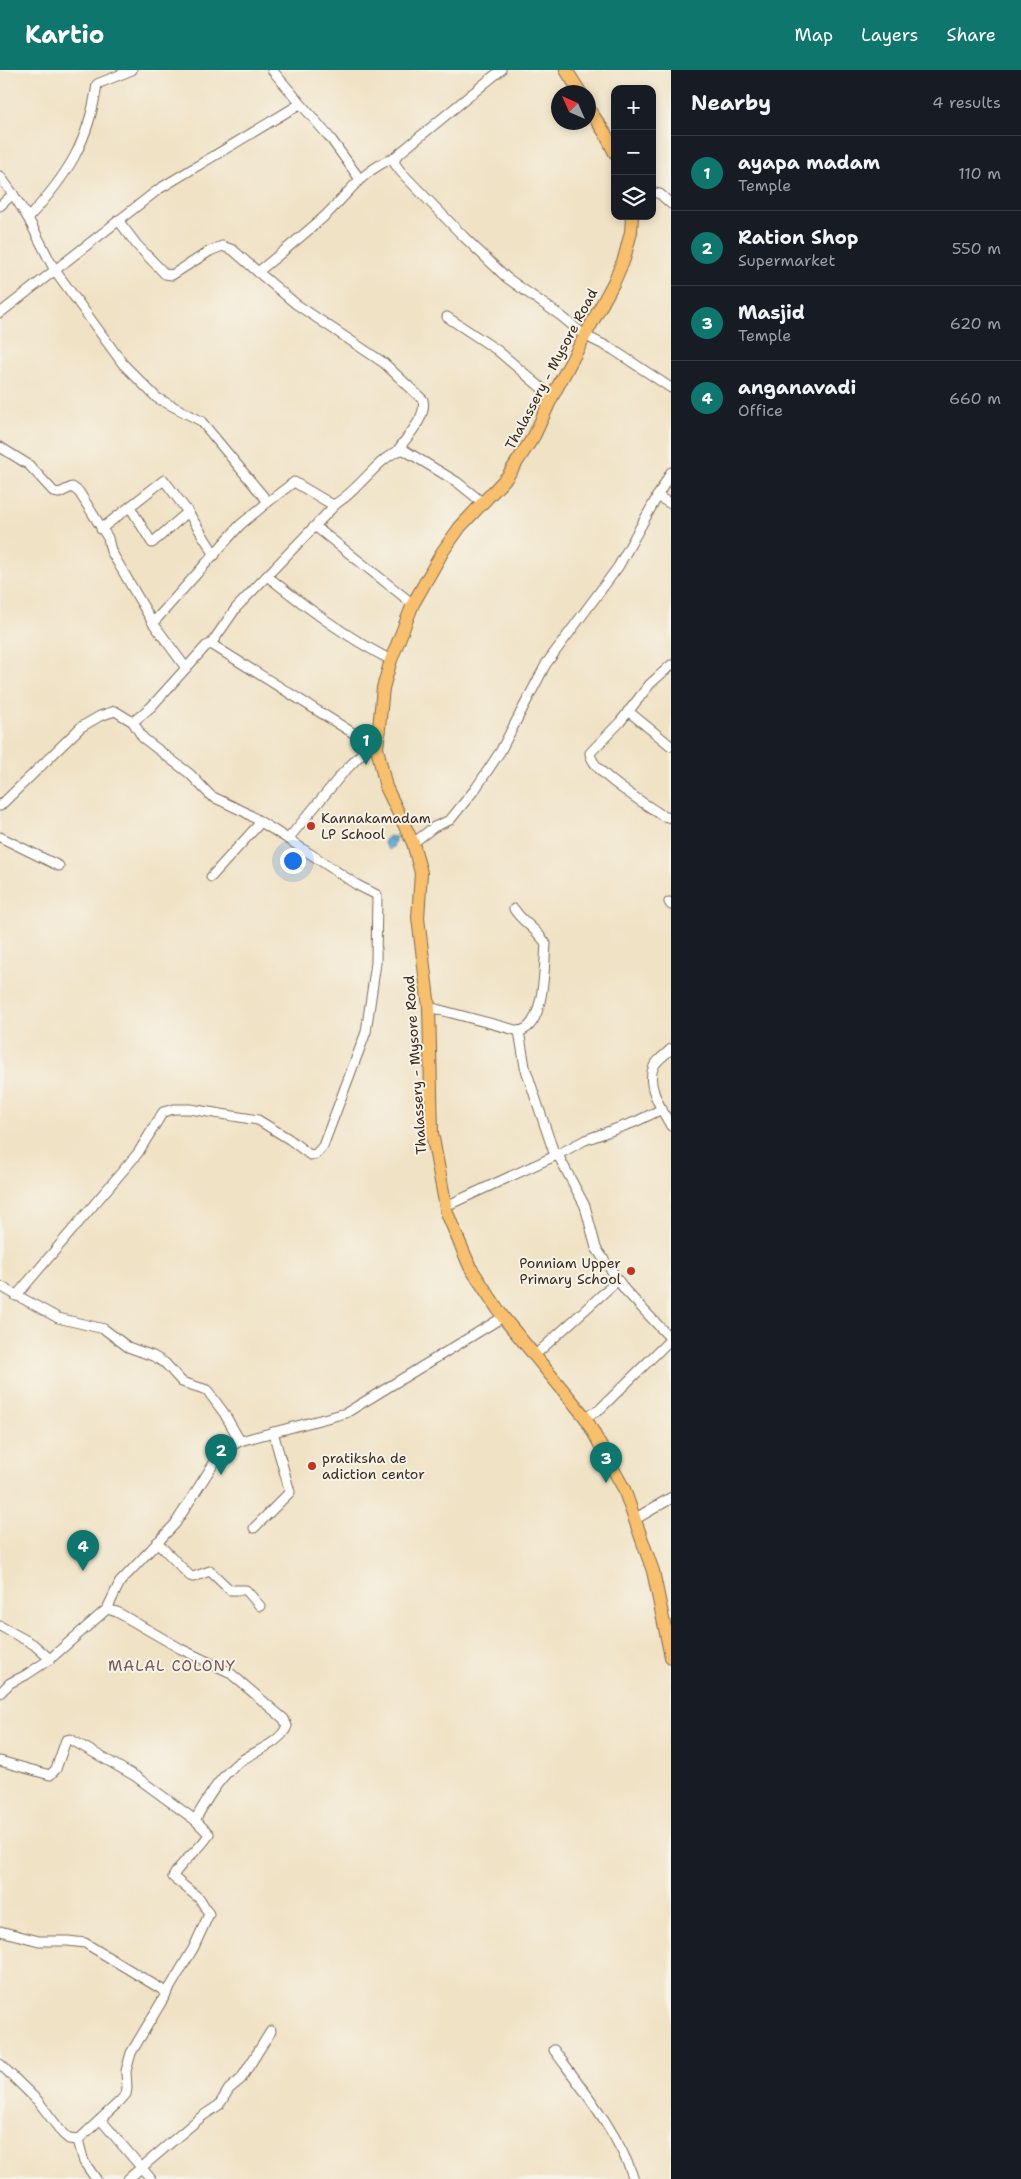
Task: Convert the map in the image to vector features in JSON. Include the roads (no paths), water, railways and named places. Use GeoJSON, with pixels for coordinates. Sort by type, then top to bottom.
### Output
{"type":"FeatureCollection","features":[{"type":"Feature","properties":{"kind":"main road"},"geometry":{"type":"LineString","coordinates":[[566,70],[576,85]]}},
{"type":"Feature","properties":{"kind":"main road"},"geometry":{"type":"LineString","coordinates":[[596,119],[611,145]]}},
{"type":"Feature","properties":{"kind":"main road","name":"Thalassery - Mysore Road"},"geometry":{"type":"LineString","coordinates":[[632,220],[624,259],[614,282],[584,335],[534,436],[507,477],[460,527],[443,551],[413,604],[391,660],[383,688],[374,746],[386,787],[413,843],[421,873],[418,918],[429,1007],[432,1133],[446,1206],[470,1267],[503,1316],[585,1417],[624,1489],[654,1571],[669,1638],[671,1657]]}},
{"type":"Feature","properties":{"kind":"street"},"geometry":{"type":"LineString","coordinates":[[28,218],[61,181],[78,150],[87,129],[97,84],[132,70]]}},
{"type":"Feature","properties":{"kind":"street"},"geometry":{"type":"LineString","coordinates":[[272,70],[331,139],[359,178]]}},
{"type":"Feature","properties":{"kind":"street"},"geometry":{"type":"LineString","coordinates":[[258,272],[327,214],[359,178],[395,157],[501,70]]}},
{"type":"Feature","properties":{"kind":"street"},"geometry":{"type":"LineString","coordinates":[[0,313],[158,189],[300,104]]}},
{"type":"Feature","properties":{"kind":"street"},"geometry":{"type":"LineString","coordinates":[[395,157],[395,164],[401,172],[507,278],[561,316],[584,335],[612,349],[671,388]]}},
{"type":"Feature","properties":{"kind":"street"},"geometry":{"type":"LineString","coordinates":[[0,176],[28,218],[54,269],[123,364],[157,398],[201,421],[268,502]]}},
{"type":"Feature","properties":{"kind":"street"},"geometry":{"type":"LineString","coordinates":[[656,193],[660,194],[671,204]]}},
{"type":"Feature","properties":{"kind":"street"},"geometry":{"type":"LineString","coordinates":[[0,206],[13,194]]}},
{"type":"Feature","properties":{"kind":"street"},"geometry":{"type":"LineString","coordinates":[[118,220],[137,245],[165,274],[172,275],[210,251],[222,246],[233,250],[296,304],[384,363],[423,400],[424,406],[421,416],[398,450],[386,459],[346,498],[333,505],[294,482],[240,525],[215,555],[152,622]]}},
{"type":"Feature","properties":{"kind":"street"},"geometry":{"type":"LineString","coordinates":[[447,317],[497,350],[552,397]]}},
{"type":"Feature","properties":{"kind":"street"},"geometry":{"type":"LineString","coordinates":[[0,447],[29,465],[54,492],[59,493],[72,487],[79,492],[108,538],[111,551],[152,622],[186,668]]}},
{"type":"Feature","properties":{"kind":"street"},"geometry":{"type":"LineString","coordinates":[[398,450],[404,450],[413,454],[456,482],[483,503]]}},
{"type":"Feature","properties":{"kind":"street"},"geometry":{"type":"LineString","coordinates":[[413,843],[434,827],[450,820],[476,788],[500,752],[546,664],[618,567],[671,472]]}},
{"type":"Feature","properties":{"kind":"street"},"geometry":{"type":"LineString","coordinates":[[101,529],[164,480],[188,512],[215,555]]}},
{"type":"Feature","properties":{"kind":"street"},"geometry":{"type":"LineString","coordinates":[[657,496],[671,504]]}},
{"type":"Feature","properties":{"kind":"street"},"geometry":{"type":"LineString","coordinates":[[133,722],[151,707],[206,646],[211,644],[236,608],[316,527],[337,503]]}},
{"type":"Feature","properties":{"kind":"street"},"geometry":{"type":"LineString","coordinates":[[130,507],[152,543],[188,512]]}},
{"type":"Feature","properties":{"kind":"street"},"geometry":{"type":"LineString","coordinates":[[316,527],[413,604]]}},
{"type":"Feature","properties":{"kind":"street"},"geometry":{"type":"LineString","coordinates":[[267,576],[300,602],[361,644],[391,660]]}},
{"type":"Feature","properties":{"kind":"street"},"geometry":{"type":"LineString","coordinates":[[211,644],[374,746],[342,774],[288,839]]}},
{"type":"Feature","properties":{"kind":"street"},"geometry":{"type":"LineString","coordinates":[[671,664],[650,684],[590,753],[590,760],[611,781],[663,816],[671,818]]}},
{"type":"Feature","properties":{"kind":"street"},"geometry":{"type":"LineString","coordinates":[[628,711],[671,746]]}},
{"type":"Feature","properties":{"kind":"street"},"geometry":{"type":"LineString","coordinates":[[0,806],[81,727],[100,716],[115,712],[133,722],[143,738],[190,774],[211,796],[244,812],[357,885],[375,892],[378,898],[376,963],[366,1032],[323,1146],[316,1154],[310,1155],[289,1139],[258,1120],[190,1109],[174,1109],[163,1112],[138,1153],[16,1296]]}},
{"type":"Feature","properties":{"kind":"street"},"geometry":{"type":"LineString","coordinates":[[211,877],[260,823]]}},
{"type":"Feature","properties":{"kind":"street"},"geometry":{"type":"LineString","coordinates":[[0,837],[59,866]]}},
{"type":"Feature","properties":{"kind":"street"},"geometry":{"type":"LineString","coordinates":[[429,1007],[519,1031],[531,1026],[540,1004],[546,944],[541,936],[520,918],[514,909]]}},
{"type":"Feature","properties":{"kind":"street"},"geometry":{"type":"LineString","coordinates":[[519,1031],[525,1067],[556,1156],[585,1206],[596,1248],[617,1281],[647,1316],[671,1339],[599,1410],[585,1417]]}},
{"type":"Feature","properties":{"kind":"street"},"geometry":{"type":"LineString","coordinates":[[671,1050],[659,1060],[652,1074],[653,1087],[671,1126]]}},
{"type":"Feature","properties":{"kind":"street"},"geometry":{"type":"LineString","coordinates":[[446,1206],[556,1156],[593,1136],[635,1122],[662,1109]]}},
{"type":"Feature","properties":{"kind":"street"},"geometry":{"type":"LineString","coordinates":[[534,1356],[617,1281]]}},
{"type":"Feature","properties":{"kind":"street"},"geometry":{"type":"LineString","coordinates":[[0,1286],[58,1318],[104,1329],[128,1346],[165,1363],[182,1382],[207,1390],[224,1413],[240,1442]]}},
{"type":"Feature","properties":{"kind":"street"},"geometry":{"type":"LineString","coordinates":[[0,1692],[10,1683],[50,1659],[107,1609],[120,1582],[175,1524],[216,1460],[227,1448],[273,1432],[346,1413],[503,1316]]}},
{"type":"Feature","properties":{"kind":"street"},"geometry":{"type":"LineString","coordinates":[[254,1528],[290,1492],[273,1432]]}},
{"type":"Feature","properties":{"kind":"street"},"geometry":{"type":"LineString","coordinates":[[635,1519],[671,1498]]}},
{"type":"Feature","properties":{"kind":"street"},"geometry":{"type":"LineString","coordinates":[[157,1542],[190,1576],[210,1571],[230,1590],[246,1590],[260,1606]]}},
{"type":"Feature","properties":{"kind":"street"},"geometry":{"type":"LineString","coordinates":[[107,1609],[117,1612],[181,1649],[229,1672],[284,1719],[285,1730],[274,1741],[234,1765],[214,1788],[195,1820]]}},
{"type":"Feature","properties":{"kind":"street"},"geometry":{"type":"LineString","coordinates":[[0,1626],[33,1644],[50,1659]]}},
{"type":"Feature","properties":{"kind":"street"},"geometry":{"type":"LineString","coordinates":[[0,1761],[50,1775],[56,1769],[66,1740],[70,1739],[135,1776],[195,1820],[209,1834],[173,1877],[200,1899],[209,1914],[203,1932],[131,2053],[126,2071],[128,2088],[126,2094],[78,2140],[69,2139],[38,2101],[0,2064]]}},
{"type":"Feature","properties":{"kind":"street"},"geometry":{"type":"LineString","coordinates":[[0,1930],[39,1941],[68,1940],[85,1943],[166,1992]]}},
{"type":"Feature","properties":{"kind":"street"},"geometry":{"type":"LineString","coordinates":[[128,2179],[201,2117],[219,2105],[229,2089],[240,2079],[271,2031]]}},
{"type":"Feature","properties":{"kind":"street"},"geometry":{"type":"LineString","coordinates":[[554,2050],[587,2094],[613,2134],[628,2162],[634,2179]]}},
{"type":"Feature","properties":{"kind":"street"},"geometry":{"type":"LineString","coordinates":[[101,2120],[151,2179]]}},
{"type":"Feature","properties":{"kind":"street"},"geometry":{"type":"LineString","coordinates":[[78,2140],[84,2162],[96,2179]]}},
{"type":"Feature","properties":{"kind":"water"},"geometry":{"type":"Polygon","coordinates":[[[389,836],[396,837],[393,847],[389,850],[384,844],[385,839],[389,836]]]}},
{"type":"Feature","properties":{"kind":"place","name":"ayapa madam"},"geometry":{"type":"Point","coordinates":[366,765]}},
{"type":"Feature","properties":{"kind":"place","name":"Kannakamadam LP School"},"geometry":{"type":"Point","coordinates":[311,826]}},
{"type":"Feature","properties":{"kind":"place","name":"Ponniam Upper Primary School"},"geometry":{"type":"Point","coordinates":[631,1271]}},
{"type":"Feature","properties":{"kind":"place","name":"pratiksha de adiction centor"},"geometry":{"type":"Point","coordinates":[312,1466]}},
{"type":"Feature","properties":{"kind":"place","name":"Ration Shop"},"geometry":{"type":"Point","coordinates":[221,1475]}},
{"type":"Feature","properties":{"kind":"place","name":"Masjid"},"geometry":{"type":"Point","coordinates":[606,1483]}},
{"type":"Feature","properties":{"kind":"place","name":"anganavadi"},"geometry":{"type":"Point","coordinates":[83,1571]}},
{"type":"Feature","properties":{"kind":"district","name":"MALAL COLONY"},"geometry":{"type":"Point","coordinates":[172,1666]}}]}
